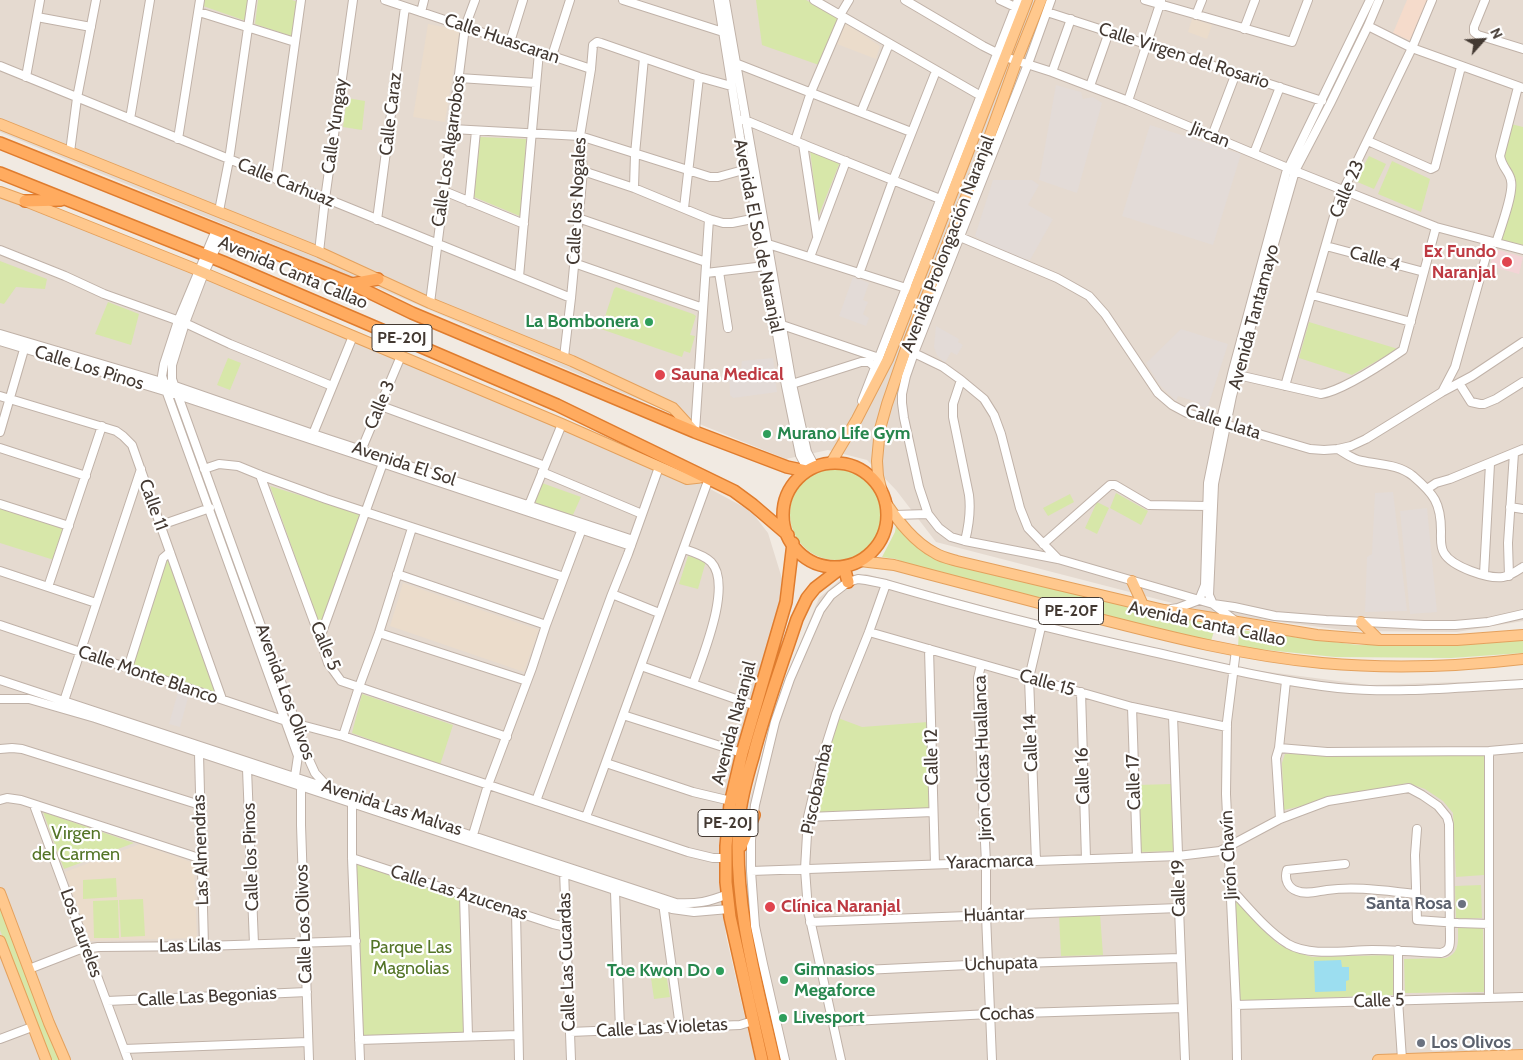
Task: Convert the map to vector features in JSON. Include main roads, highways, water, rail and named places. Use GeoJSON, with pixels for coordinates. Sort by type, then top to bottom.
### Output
{"type":"FeatureCollection","features":[{"type":"Feature","properties":{"kind":"highway","name":"Avenida Canta Callao"},"geometry":{"type":"LineString","coordinates":[[0,143],[352,284],[412,313],[695,432],[787,468],[810,469]]}},
{"type":"Feature","properties":{"kind":"highway","name":"Avenida Canta Callao"},"geometry":{"type":"LineString","coordinates":[[0,173],[209,256],[557,405],[734,491],[748,500],[790,539]]}},
{"type":"Feature","properties":{"kind":"highway"},"geometry":{"type":"LineString","coordinates":[[26,201],[64,200]]}},
{"type":"Feature","properties":{"kind":"highway"},"geometry":{"type":"LineString","coordinates":[[352,284],[378,279]]}},
{"type":"Feature","properties":{"kind":"highway","name":"PE-20F"},"geometry":{"type":"LineString","coordinates":[[810,469],[831,463],[847,464],[861,470],[873,479],[884,498],[887,516],[879,542],[860,561],[843,567]]}},
{"type":"Feature","properties":{"kind":"highway"},"geometry":{"type":"LineString","coordinates":[[810,469],[796,481],[788,493],[784,507],[784,522],[790,539],[800,552],[809,559],[830,567],[843,567],[848,582]]}},
{"type":"Feature","properties":{"kind":"highway","name":"Avenida Naranjal"},"geometry":{"type":"LineString","coordinates":[[762,1060],[729,909],[726,858],[731,801],[742,753],[786,602],[790,539]]}},
{"type":"Feature","properties":{"kind":"highway","name":"Avenida Naranjal"},"geometry":{"type":"LineString","coordinates":[[774,1060],[746,939],[738,874],[739,819],[747,779],[763,721],[806,598],[815,588],[843,567]]}},
{"type":"Feature","properties":{"kind":"highway"},"geometry":{"type":"LineString","coordinates":[[739,852],[754,815]]}},
{"type":"Feature","properties":{"kind":"main road","name":"Avenida Prolongación Naranjal"},"geometry":{"type":"LineString","coordinates":[[831,463],[857,419],[888,359],[910,290],[973,138],[1001,55],[1027,0]]}},
{"type":"Feature","properties":{"kind":"main road","name":"Avenida Prolongación Naranjal"},"geometry":{"type":"LineString","coordinates":[[884,498],[878,476],[877,461],[880,429],[887,404],[1041,0]]}},
{"type":"Feature","properties":{"kind":"main road","name":"Avenida Canta Callao"},"geometry":{"type":"LineString","coordinates":[[0,124],[319,252],[430,303],[564,357],[673,408],[695,432]]}},
{"type":"Feature","properties":{"kind":"main road"},"geometry":{"type":"LineString","coordinates":[[970,124],[973,138]]}},
{"type":"Feature","properties":{"kind":"main road"},"geometry":{"type":"LineString","coordinates":[[985,149],[997,142]]}},
{"type":"Feature","properties":{"kind":"main road","name":"Avenida Canta Callao"},"geometry":{"type":"LineString","coordinates":[[0,192],[201,272],[562,424],[659,468],[687,479],[707,477]]}},
{"type":"Feature","properties":{"kind":"main road","name":"Avenida Canta Callao"},"geometry":{"type":"LineString","coordinates":[[884,498],[905,529],[921,545],[936,554],[957,561],[1164,610],[1317,635],[1379,640],[1457,640],[1523,634]]}},
{"type":"Feature","properties":{"kind":"main road","name":"Avenida Canta Callao"},"geometry":{"type":"LineString","coordinates":[[860,561],[894,565],[1181,640],[1278,658],[1372,666],[1450,666],[1523,658]]}},
{"type":"Feature","properties":{"kind":"main road"},"geometry":{"type":"LineString","coordinates":[[1132,581],[1143,605]]}},
{"type":"Feature","properties":{"kind":"main road"},"geometry":{"type":"LineString","coordinates":[[1361,622],[1379,640]]}},
{"type":"Feature","properties":{"kind":"main road"},"geometry":{"type":"LineString","coordinates":[[0,893],[65,1060]]}},
{"type":"Feature","properties":{"kind":"main road"},"geometry":{"type":"LineString","coordinates":[[0,941],[46,1060]]}},
{"type":"Feature","properties":{"kind":"main road"},"geometry":{"type":"LineString","coordinates":[[1378,1060],[1523,1055]]}},
{"type":"Feature","properties":{"kind":"water"},"geometry":{"type":"Polygon","coordinates":[[[1341,960],[1342,967],[1349,967],[1349,980],[1346,981],[1346,991],[1315,992],[1314,961],[1341,960]]]}},
{"type":"Feature","properties":{"kind":"place","name":"Ex Fundo Naranjal"},"geometry":{"type":"Point","coordinates":[1507,262]}},
{"type":"Feature","properties":{"kind":"place","name":"La Bombonera"},"geometry":{"type":"Point","coordinates":[649,322]}},
{"type":"Feature","properties":{"kind":"place","name":"Sauna Medical"},"geometry":{"type":"Point","coordinates":[660,375]}},
{"type":"Feature","properties":{"kind":"place","name":"Murano Life Gym"},"geometry":{"type":"Point","coordinates":[767,434]}},
{"type":"Feature","properties":{"kind":"place","name":"Santa Rosa"},"geometry":{"type":"Point","coordinates":[1462,904]}},
{"type":"Feature","properties":{"kind":"place","name":"Clínica Naranjal"},"geometry":{"type":"Point","coordinates":[770,907]}},
{"type":"Feature","properties":{"kind":"place","name":"Toe Kwon Do"},"geometry":{"type":"Point","coordinates":[720,971]}},
{"type":"Feature","properties":{"kind":"place","name":"Gimnasios Megaforce"},"geometry":{"type":"Point","coordinates":[784,980]}},
{"type":"Feature","properties":{"kind":"place","name":"Livesport"},"geometry":{"type":"Point","coordinates":[783,1018]}},
{"type":"Feature","properties":{"kind":"place","name":"Los Olivos"},"geometry":{"type":"Point","coordinates":[1421,1043]}},
{"type":"Feature","properties":{"kind":"park label","name":"Virgen del Carmen"},"geometry":{"type":"Point","coordinates":[76,844]}},
{"type":"Feature","properties":{"kind":"park label","name":"Parque Las Magnolias"},"geometry":{"type":"Point","coordinates":[411,958]}}]}
